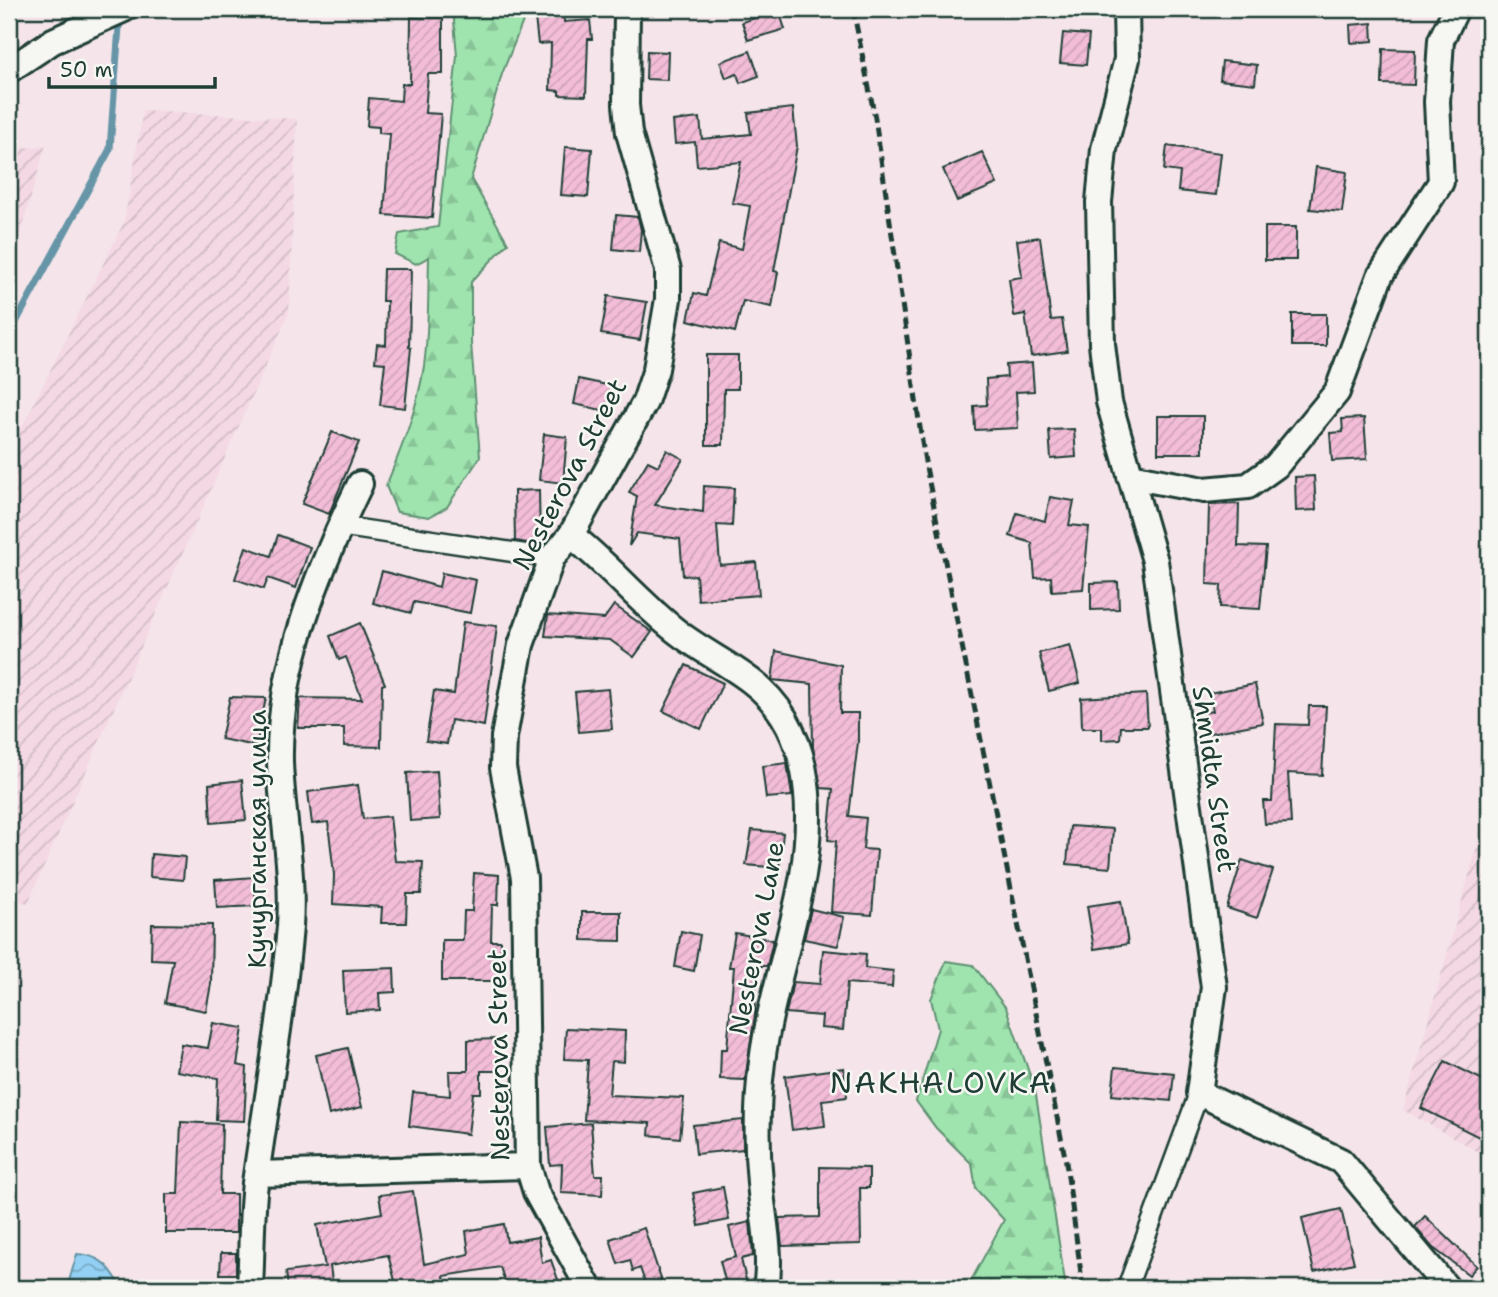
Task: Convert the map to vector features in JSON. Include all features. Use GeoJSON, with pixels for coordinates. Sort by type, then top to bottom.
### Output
{"type":"FeatureCollection","features":[{"type":"Feature","properties":{"kind":"street","name":"Nesterova Street"},"geometry":{"type":"LineString","coordinates":[[589,1288],[536,1192],[528,1166],[524,878],[503,768],[504,737],[521,645],[552,558],[571,535],[645,402],[659,359],[668,299],[668,270],[629,133],[626,105],[627,9]]}},
{"type":"Feature","properties":{"kind":"street","name":"Shmidta Street"},"geometry":{"type":"LineString","coordinates":[[1126,9],[1126,59],[1104,149],[1099,202],[1102,344],[1110,402],[1155,561],[1214,987],[1199,1093],[1127,1288]]}},
{"type":"Feature","properties":{"kind":"street"},"geometry":{"type":"LineString","coordinates":[[1130,476],[1204,490],[1248,486],[1276,466],[1337,392],[1380,276],[1441,182],[1437,102],[1441,40],[1456,9]]}},
{"type":"Feature","properties":{"kind":"street"},"geometry":{"type":"LineString","coordinates":[[12,69],[53,41],[120,12]]}},
{"type":"Feature","properties":{"kind":"street","name":"Кучурганская улица"},"geometry":{"type":"LineString","coordinates":[[250,1288],[257,1174],[283,1003],[290,919],[280,759],[286,690],[299,635],[340,526],[360,484]]}},
{"type":"Feature","properties":{"kind":"street"},"geometry":{"type":"LineString","coordinates":[[340,526],[552,558]]}},
{"type":"Feature","properties":{"kind":"street","name":"Nesterova Lane"},"geometry":{"type":"LineString","coordinates":[[571,535],[595,554],[642,604],[680,634],[753,682],[777,706],[794,733],[803,762],[807,844],[762,1059],[756,1135],[768,1250],[766,1288]]}},
{"type":"Feature","properties":{"kind":"street"},"geometry":{"type":"LineString","coordinates":[[1199,1093],[1341,1161],[1447,1288]]}},
{"type":"Feature","properties":{"kind":"street"},"geometry":{"type":"LineString","coordinates":[[257,1174],[528,1166]]}},
{"type":"Feature","properties":{"kind":"shaded area"},"geometry":{"type":"Polygon","coordinates":[[[143,110],[297,119],[289,313],[28,903],[9,899],[9,453],[124,222],[143,110]]]}},
{"type":"Feature","properties":{"kind":"shaded area"},"geometry":{"type":"Polygon","coordinates":[[[46,145],[9,273],[9,150],[46,145]]]}},
{"type":"Feature","properties":{"kind":"shaded area"},"geometry":{"type":"Polygon","coordinates":[[[1489,804],[1489,1158],[1403,1110],[1489,804]]]}},
{"type":"Feature","properties":{"kind":"green space"},"geometry":{"type":"Polygon","coordinates":[[[453,9],[522,9],[523,21],[502,74],[471,179],[508,243],[471,282],[471,343],[480,457],[447,507],[429,517],[397,512],[386,486],[418,397],[428,325],[429,257],[416,264],[395,254],[399,234],[438,227],[457,56],[453,9]]]}},
{"type":"Feature","properties":{"kind":"green space"},"geometry":{"type":"Polygon","coordinates":[[[946,961],[973,965],[1006,1008],[1035,1089],[1066,1288],[967,1288],[1004,1220],[976,1189],[972,1164],[936,1128],[916,1101],[938,1029],[931,999],[946,961]]]}},
{"type":"Feature","properties":{"kind":"water"},"geometry":{"type":"Polygon","coordinates":[[[77,1254],[91,1256],[102,1262],[119,1283],[109,1288],[74,1288],[69,1281],[77,1254]]]}},
{"type":"Feature","properties":{"kind":"building"},"geometry":{"type":"Polygon","coordinates":[[[534,9],[563,9],[564,22],[590,20],[592,39],[588,39],[586,96],[559,95],[559,91],[550,90],[551,43],[538,44],[534,9]]]}},
{"type":"Feature","properties":{"kind":"building"},"geometry":{"type":"Polygon","coordinates":[[[779,11],[785,29],[748,40],[742,22],[779,11]]]}},
{"type":"Feature","properties":{"kind":"building"},"geometry":{"type":"Polygon","coordinates":[[[411,17],[443,18],[443,74],[428,74],[425,113],[441,114],[432,218],[384,215],[390,134],[379,133],[379,127],[367,126],[369,98],[401,101],[402,84],[410,84],[411,17]]]}},
{"type":"Feature","properties":{"kind":"building"},"geometry":{"type":"Polygon","coordinates":[[[1372,23],[1373,41],[1351,43],[1350,25],[1372,23]]]}},
{"type":"Feature","properties":{"kind":"building"},"geometry":{"type":"Polygon","coordinates":[[[1063,33],[1089,35],[1086,65],[1060,63],[1063,33]]]}},
{"type":"Feature","properties":{"kind":"building"},"geometry":{"type":"Polygon","coordinates":[[[1383,49],[1415,50],[1414,85],[1382,84],[1383,49]]]}},
{"type":"Feature","properties":{"kind":"building"},"geometry":{"type":"Polygon","coordinates":[[[647,51],[668,52],[667,80],[646,79],[647,51]]]}},
{"type":"Feature","properties":{"kind":"building"},"geometry":{"type":"Polygon","coordinates":[[[750,51],[759,76],[740,83],[737,74],[726,78],[720,62],[750,51]]]}},
{"type":"Feature","properties":{"kind":"building"},"geometry":{"type":"Polygon","coordinates":[[[1222,61],[1257,65],[1255,84],[1220,80],[1222,61]]]}},
{"type":"Feature","properties":{"kind":"building"},"geometry":{"type":"Polygon","coordinates":[[[793,108],[797,146],[774,271],[778,272],[772,307],[743,301],[735,332],[688,320],[694,293],[706,296],[719,243],[742,249],[750,206],[732,203],[741,162],[697,166],[695,142],[675,144],[673,121],[700,118],[702,139],[751,134],[748,113],[793,108]]]}},
{"type":"Feature","properties":{"kind":"building"},"geometry":{"type":"Polygon","coordinates":[[[1167,146],[1221,153],[1216,195],[1178,191],[1180,172],[1164,170],[1167,146]]]}},
{"type":"Feature","properties":{"kind":"building"},"geometry":{"type":"Polygon","coordinates":[[[565,147],[592,149],[588,197],[561,195],[565,147]]]}},
{"type":"Feature","properties":{"kind":"building"},"geometry":{"type":"Polygon","coordinates":[[[982,152],[997,184],[957,201],[943,169],[982,152]]]}},
{"type":"Feature","properties":{"kind":"building"},"geometry":{"type":"Polygon","coordinates":[[[1316,167],[1347,172],[1342,212],[1310,209],[1316,167]]]}},
{"type":"Feature","properties":{"kind":"building"},"geometry":{"type":"Polygon","coordinates":[[[616,215],[638,217],[641,230],[639,252],[613,249],[616,215]]]}},
{"type":"Feature","properties":{"kind":"building"},"geometry":{"type":"Polygon","coordinates":[[[1265,227],[1296,227],[1296,260],[1265,260],[1265,227]]]}},
{"type":"Feature","properties":{"kind":"building"},"geometry":{"type":"Polygon","coordinates":[[[1040,237],[1051,320],[1062,319],[1067,351],[1031,356],[1025,314],[1014,316],[1009,279],[1022,277],[1017,240],[1040,237]]]}},
{"type":"Feature","properties":{"kind":"building"},"geometry":{"type":"Polygon","coordinates":[[[383,269],[411,269],[411,348],[405,408],[380,405],[385,363],[375,362],[377,344],[386,345],[387,301],[382,301],[383,269]]]}},
{"type":"Feature","properties":{"kind":"building"},"geometry":{"type":"Polygon","coordinates":[[[608,296],[647,302],[640,340],[601,334],[608,296]]]}},
{"type":"Feature","properties":{"kind":"building"},"geometry":{"type":"Polygon","coordinates":[[[1292,314],[1326,314],[1326,346],[1292,346],[1292,314]]]}},
{"type":"Feature","properties":{"kind":"building"},"geometry":{"type":"Polygon","coordinates":[[[706,355],[738,355],[738,389],[724,389],[723,445],[706,445],[706,355]]]}},
{"type":"Feature","properties":{"kind":"building"},"geometry":{"type":"Polygon","coordinates":[[[1032,363],[1034,391],[1016,392],[1018,428],[975,430],[974,406],[987,405],[986,379],[1007,377],[1006,365],[1032,363]]]}},
{"type":"Feature","properties":{"kind":"building"},"geometry":{"type":"Polygon","coordinates":[[[579,379],[616,387],[611,412],[574,404],[579,379]]]}},
{"type":"Feature","properties":{"kind":"building"},"geometry":{"type":"Polygon","coordinates":[[[1158,416],[1203,416],[1203,453],[1158,453],[1158,416]]]}},
{"type":"Feature","properties":{"kind":"building"},"geometry":{"type":"Polygon","coordinates":[[[1364,418],[1367,459],[1332,461],[1330,433],[1343,432],[1342,419],[1364,418]]]}},
{"type":"Feature","properties":{"kind":"building"},"geometry":{"type":"Polygon","coordinates":[[[1074,429],[1076,457],[1051,459],[1049,430],[1074,429]]]}},
{"type":"Feature","properties":{"kind":"building"},"geometry":{"type":"Polygon","coordinates":[[[332,432],[359,442],[329,514],[302,504],[332,432]]]}},
{"type":"Feature","properties":{"kind":"building"},"geometry":{"type":"Polygon","coordinates":[[[544,434],[567,437],[563,483],[539,480],[544,434]]]}},
{"type":"Feature","properties":{"kind":"building"},"geometry":{"type":"Polygon","coordinates":[[[667,450],[683,459],[655,505],[703,512],[704,486],[734,488],[732,526],[717,525],[720,565],[756,562],[759,595],[698,600],[696,575],[683,576],[680,539],[637,533],[629,546],[637,496],[629,492],[648,461],[658,466],[667,450]]]}},
{"type":"Feature","properties":{"kind":"building"},"geometry":{"type":"Polygon","coordinates":[[[1314,476],[1316,510],[1296,511],[1295,477],[1314,476]]]}},
{"type":"Feature","properties":{"kind":"building"},"geometry":{"type":"Polygon","coordinates":[[[539,490],[540,545],[515,541],[514,491],[539,490]]]}},
{"type":"Feature","properties":{"kind":"building"},"geometry":{"type":"Polygon","coordinates":[[[1050,497],[1074,501],[1069,525],[1089,527],[1083,589],[1052,591],[1051,577],[1035,578],[1032,543],[1010,536],[1017,513],[1045,521],[1050,497]]]}},
{"type":"Feature","properties":{"kind":"building"},"geometry":{"type":"Polygon","coordinates":[[[1239,504],[1238,546],[1266,547],[1260,609],[1220,607],[1221,585],[1207,584],[1209,505],[1239,504]]]}},
{"type":"Feature","properties":{"kind":"building"},"geometry":{"type":"Polygon","coordinates":[[[278,535],[310,547],[296,588],[268,578],[264,589],[235,579],[246,547],[271,556],[278,535]]]}},
{"type":"Feature","properties":{"kind":"building"},"geometry":{"type":"Polygon","coordinates":[[[382,571],[439,587],[442,573],[476,580],[470,613],[414,602],[411,613],[373,603],[382,571]]]}},
{"type":"Feature","properties":{"kind":"building"},"geometry":{"type":"Polygon","coordinates":[[[1118,582],[1119,609],[1091,610],[1091,583],[1118,582]]]}},
{"type":"Feature","properties":{"kind":"building"},"geometry":{"type":"Polygon","coordinates":[[[614,605],[652,632],[634,657],[610,640],[545,636],[548,615],[604,619],[614,605]]]}},
{"type":"Feature","properties":{"kind":"building"},"geometry":{"type":"Polygon","coordinates":[[[463,622],[497,626],[484,726],[451,720],[447,744],[426,741],[434,691],[454,694],[463,622]]]}},
{"type":"Feature","properties":{"kind":"building"},"geometry":{"type":"Polygon","coordinates":[[[360,623],[385,684],[382,685],[381,747],[344,746],[344,728],[298,728],[300,698],[362,699],[346,657],[339,660],[330,636],[360,623]]]}},
{"type":"Feature","properties":{"kind":"building"},"geometry":{"type":"Polygon","coordinates":[[[1070,645],[1080,683],[1049,691],[1039,653],[1070,645]]]}},
{"type":"Feature","properties":{"kind":"building"},"geometry":{"type":"Polygon","coordinates":[[[776,651],[841,665],[840,713],[858,713],[858,742],[849,816],[866,818],[863,849],[877,850],[872,915],[831,912],[836,841],[828,840],[833,789],[821,788],[813,748],[812,684],[772,680],[776,651]]]}},
{"type":"Feature","properties":{"kind":"building"},"geometry":{"type":"Polygon","coordinates":[[[686,665],[723,683],[701,729],[663,711],[686,665]]]}},
{"type":"Feature","properties":{"kind":"building"},"geometry":{"type":"Polygon","coordinates":[[[1255,684],[1263,723],[1205,734],[1201,713],[1213,711],[1209,693],[1255,684]]]}},
{"type":"Feature","properties":{"kind":"building"},"geometry":{"type":"Polygon","coordinates":[[[608,689],[612,729],[579,732],[575,692],[608,689]]]}},
{"type":"Feature","properties":{"kind":"building"},"geometry":{"type":"Polygon","coordinates":[[[1146,694],[1148,727],[1121,727],[1120,739],[1102,740],[1102,728],[1082,728],[1081,698],[1146,694]]]}},
{"type":"Feature","properties":{"kind":"building"},"geometry":{"type":"Polygon","coordinates":[[[230,697],[266,698],[256,746],[221,739],[230,697]]]}},
{"type":"Feature","properties":{"kind":"building"},"geometry":{"type":"Polygon","coordinates":[[[1309,706],[1326,706],[1322,775],[1288,773],[1291,823],[1265,824],[1263,801],[1272,801],[1276,724],[1308,725],[1309,706]]]}},
{"type":"Feature","properties":{"kind":"building"},"geometry":{"type":"Polygon","coordinates":[[[787,763],[792,796],[766,798],[762,766],[787,763]]]}},
{"type":"Feature","properties":{"kind":"building"},"geometry":{"type":"Polygon","coordinates":[[[437,771],[440,819],[410,821],[407,773],[437,771]]]}},
{"type":"Feature","properties":{"kind":"building"},"geometry":{"type":"Polygon","coordinates":[[[242,780],[246,820],[211,823],[209,784],[242,780]]]}},
{"type":"Feature","properties":{"kind":"building"},"geometry":{"type":"Polygon","coordinates":[[[358,785],[363,819],[390,816],[395,861],[423,862],[421,894],[407,894],[406,923],[381,923],[382,907],[333,904],[334,875],[328,822],[312,824],[308,792],[358,785]]]}},
{"type":"Feature","properties":{"kind":"building"},"geometry":{"type":"Polygon","coordinates":[[[1070,826],[1113,829],[1110,868],[1067,864],[1070,826]]]}},
{"type":"Feature","properties":{"kind":"building"},"geometry":{"type":"Polygon","coordinates":[[[752,830],[783,833],[779,868],[746,865],[752,830]]]}},
{"type":"Feature","properties":{"kind":"building"},"geometry":{"type":"Polygon","coordinates":[[[151,854],[185,857],[183,880],[150,877],[151,854]]]}},
{"type":"Feature","properties":{"kind":"building"},"geometry":{"type":"Polygon","coordinates":[[[1242,860],[1273,870],[1257,918],[1227,908],[1242,860]]]}},
{"type":"Feature","properties":{"kind":"building"},"geometry":{"type":"Polygon","coordinates":[[[474,873],[499,875],[498,905],[492,905],[491,941],[501,941],[501,981],[442,981],[442,940],[463,940],[464,911],[472,911],[474,873]]]}},
{"type":"Feature","properties":{"kind":"building"},"geometry":{"type":"Polygon","coordinates":[[[254,877],[256,906],[217,908],[215,880],[254,877]]]}},
{"type":"Feature","properties":{"kind":"building"},"geometry":{"type":"Polygon","coordinates":[[[1121,901],[1128,944],[1094,949],[1087,906],[1121,901]]]}},
{"type":"Feature","properties":{"kind":"building"},"geometry":{"type":"Polygon","coordinates":[[[811,909],[844,917],[838,946],[804,939],[811,909]]]}},
{"type":"Feature","properties":{"kind":"building"},"geometry":{"type":"Polygon","coordinates":[[[582,912],[621,912],[621,941],[582,940],[582,912]]]}},
{"type":"Feature","properties":{"kind":"building"},"geometry":{"type":"Polygon","coordinates":[[[152,924],[212,925],[211,984],[206,1011],[165,1003],[173,960],[151,959],[152,924]]]}},
{"type":"Feature","properties":{"kind":"building"},"geometry":{"type":"Polygon","coordinates":[[[681,931],[700,935],[694,971],[675,967],[681,931]]]}},
{"type":"Feature","properties":{"kind":"building"},"geometry":{"type":"Polygon","coordinates":[[[735,933],[773,940],[767,966],[757,966],[755,1015],[745,1080],[720,1079],[721,1049],[727,1049],[734,967],[729,967],[735,933]]]}},
{"type":"Feature","properties":{"kind":"building"},"geometry":{"type":"Polygon","coordinates":[[[823,950],[866,954],[865,968],[893,971],[892,987],[847,983],[843,1030],[821,1028],[822,1016],[786,1013],[793,982],[820,984],[823,950]]]}},
{"type":"Feature","properties":{"kind":"building"},"geometry":{"type":"Polygon","coordinates":[[[394,968],[395,992],[379,993],[380,1010],[345,1012],[343,970],[394,968]]]}},
{"type":"Feature","properties":{"kind":"building"},"geometry":{"type":"Polygon","coordinates":[[[213,1023],[243,1028],[237,1065],[247,1067],[244,1121],[216,1120],[218,1078],[176,1071],[181,1044],[208,1048],[213,1023]]]}},
{"type":"Feature","properties":{"kind":"building"},"geometry":{"type":"Polygon","coordinates":[[[566,1028],[625,1031],[624,1062],[612,1061],[609,1095],[684,1098],[680,1138],[649,1135],[650,1123],[584,1120],[588,1060],[564,1059],[566,1028]]]}},
{"type":"Feature","properties":{"kind":"building"},"geometry":{"type":"Polygon","coordinates":[[[498,1039],[499,1071],[481,1071],[481,1093],[473,1093],[468,1134],[409,1126],[413,1092],[450,1096],[449,1071],[468,1071],[468,1040],[498,1039]]]}},
{"type":"Feature","properties":{"kind":"building"},"geometry":{"type":"Polygon","coordinates":[[[348,1048],[362,1107],[329,1115],[316,1055],[348,1048]]]}},
{"type":"Feature","properties":{"kind":"building"},"geometry":{"type":"Polygon","coordinates":[[[1445,1061],[1489,1083],[1489,1142],[1421,1108],[1445,1061]]]}},
{"type":"Feature","properties":{"kind":"building"},"geometry":{"type":"Polygon","coordinates":[[[1115,1067],[1174,1073],[1171,1101],[1112,1095],[1115,1067]]]}},
{"type":"Feature","properties":{"kind":"building"},"geometry":{"type":"Polygon","coordinates":[[[844,1068],[847,1097],[822,1100],[825,1126],[792,1130],[785,1076],[844,1068]]]}},
{"type":"Feature","properties":{"kind":"building"},"geometry":{"type":"Polygon","coordinates":[[[743,1120],[743,1149],[696,1154],[693,1125],[743,1120]]]}},
{"type":"Feature","properties":{"kind":"building"},"geometry":{"type":"Polygon","coordinates":[[[181,1122],[222,1124],[220,1194],[236,1194],[236,1233],[166,1233],[166,1194],[178,1194],[181,1122]]]}},
{"type":"Feature","properties":{"kind":"building"},"geometry":{"type":"Polygon","coordinates":[[[591,1123],[595,1175],[603,1175],[602,1195],[561,1193],[562,1164],[550,1165],[547,1127],[591,1123]]]}},
{"type":"Feature","properties":{"kind":"building"},"geometry":{"type":"Polygon","coordinates":[[[820,1167],[869,1168],[869,1188],[860,1188],[861,1244],[782,1246],[779,1218],[820,1217],[820,1167]]]}},
{"type":"Feature","properties":{"kind":"building"},"geometry":{"type":"Polygon","coordinates":[[[723,1187],[729,1220],[699,1226],[693,1193],[723,1187]]]}},
{"type":"Feature","properties":{"kind":"building"},"geometry":{"type":"Polygon","coordinates":[[[413,1191],[424,1264],[469,1254],[466,1231],[504,1224],[507,1242],[538,1237],[542,1263],[551,1260],[561,1288],[507,1288],[500,1267],[444,1276],[446,1288],[397,1288],[388,1255],[330,1266],[333,1288],[288,1288],[286,1272],[325,1267],[317,1225],[382,1213],[379,1195],[413,1191]]]}},
{"type":"Feature","properties":{"kind":"building"},"geometry":{"type":"Polygon","coordinates":[[[1341,1209],[1354,1263],[1314,1272],[1302,1218],[1341,1209]]]}},
{"type":"Feature","properties":{"kind":"building"},"geometry":{"type":"Polygon","coordinates":[[[1425,1216],[1477,1266],[1469,1275],[1432,1247],[1415,1227],[1425,1216]]]}},
{"type":"Feature","properties":{"kind":"building"},"geometry":{"type":"Polygon","coordinates":[[[750,1222],[753,1256],[741,1259],[748,1288],[727,1288],[720,1261],[736,1257],[729,1227],[750,1222]]]}},
{"type":"Feature","properties":{"kind":"building"},"geometry":{"type":"Polygon","coordinates":[[[644,1228],[664,1288],[647,1288],[640,1268],[633,1271],[630,1260],[618,1264],[610,1239],[644,1228]]]}},
{"type":"Feature","properties":{"kind":"building"},"geometry":{"type":"Polygon","coordinates":[[[221,1253],[236,1253],[236,1274],[220,1274],[221,1253]]]}},
{"type":"Feature","properties":{"kind":"waterway"},"geometry":{"type":"LineString","coordinates":[[9,335],[110,149],[119,27],[123,16]]}},
{"type":"Feature","properties":{"kind":"railway"},"geometry":{"type":"LineString","coordinates":[[853,9],[875,118],[925,462],[1066,1162],[1083,1288]]}},
{"type":"Feature","properties":{"kind":"district","name":"NAKHALOVKA"},"geometry":{"type":"Point","coordinates":[941,1082]}}]}
